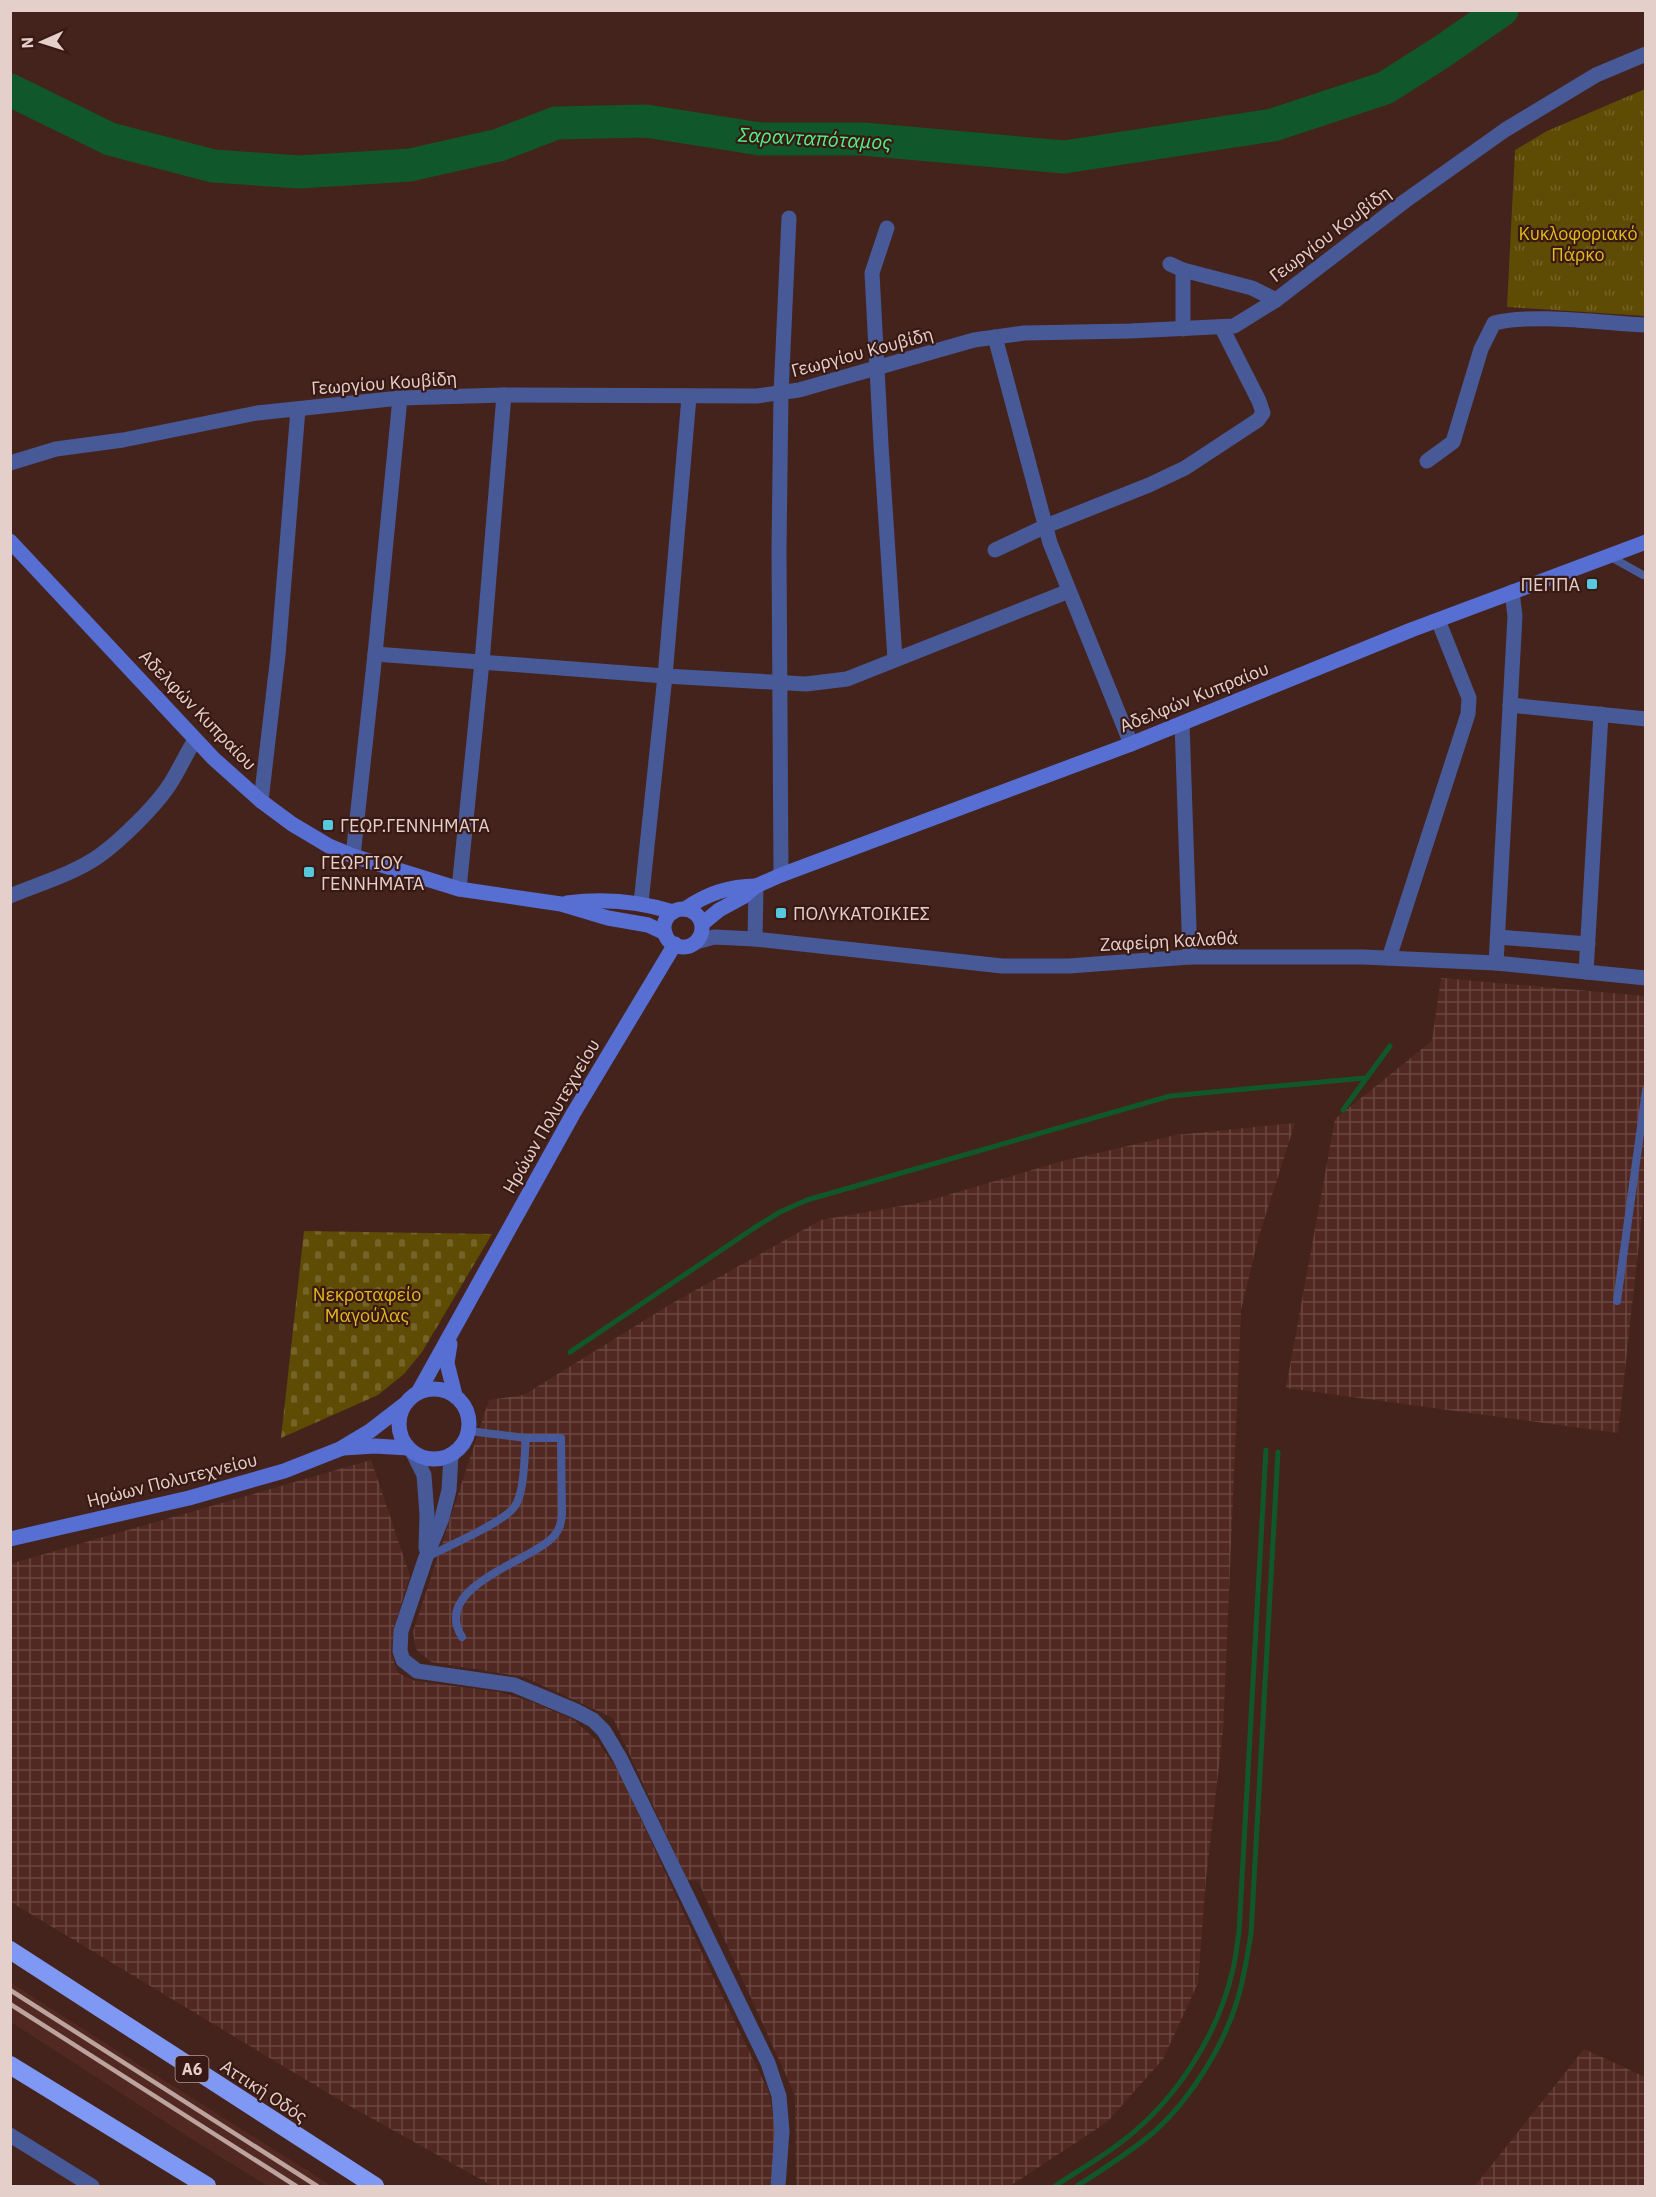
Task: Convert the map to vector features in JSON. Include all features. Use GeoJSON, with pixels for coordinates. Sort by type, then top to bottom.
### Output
{"type":"FeatureCollection","features":[{"type":"Feature","properties":{"kind":"highway","name":"Αττική Οδός"},"geometry":{"type":"LineString","coordinates":[[10,1950],[375,2187]]}},
{"type":"Feature","properties":{"kind":"highway"},"geometry":{"type":"LineString","coordinates":[[10,2065],[207,2187]]}},
{"type":"Feature","properties":{"kind":"main road","name":"Αδελφών Κυπραίου"},"geometry":{"type":"LineString","coordinates":[[10,541],[195,740],[261,801],[329,846],[353,856],[459,889],[561,904],[608,918],[648,925],[670,939]]}},
{"type":"Feature","properties":{"kind":"main road","name":"Αδελφών Κυπραίου"},"geometry":{"type":"LineString","coordinates":[[702,924],[756,886],[781,875],[1131,744],[1438,620],[1646,542]]}},
{"type":"Feature","properties":{"kind":"main road","name":"Αδελφών Κυπραίου"},"geometry":{"type":"LineString","coordinates":[[561,904],[594,899],[641,903],[679,911],[727,889],[756,886]]}},
{"type":"Feature","properties":{"kind":"main road"},"geometry":{"type":"LineString","coordinates":[[679,911],[695,914],[702,924],[702,931],[696,942],[684,947],[670,939],[666,921],[679,911]]}},
{"type":"Feature","properties":{"kind":"main road","name":"Ηρώων Πολυτεχνείου"},"geometry":{"type":"LineString","coordinates":[[419,1391],[670,939]]}},
{"type":"Feature","properties":{"kind":"main road","name":"Ηρώων Πολυτεχνείου"},"geometry":{"type":"LineString","coordinates":[[455,1395],[448,1375],[448,1351],[465,1309]]}},
{"type":"Feature","properties":{"kind":"main road"},"geometry":{"type":"LineString","coordinates":[[438,1388],[455,1395],[467,1411],[469,1431],[463,1445],[451,1455],[439,1459],[425,1458],[410,1450],[399,1431],[400,1412],[405,1404],[419,1391],[438,1388]]}},
{"type":"Feature","properties":{"kind":"main road","name":"Ηρώων Πολυτεχνείου"},"geometry":{"type":"LineString","coordinates":[[10,1539],[189,1498],[284,1471],[340,1449],[370,1431],[405,1404]]}},
{"type":"Feature","properties":{"kind":"main road","name":"Ηρώων Πολυτεχνείου"},"geometry":{"type":"LineString","coordinates":[[340,1449],[375,1446],[410,1450]]}},
{"type":"Feature","properties":{"kind":"street","name":"Γεωργίου Κουβίδη"},"geometry":{"type":"LineString","coordinates":[[10,463],[56,449],[123,440],[257,413],[400,398],[504,395],[689,397],[781,394],[974,340],[1024,333],[1234,326],[1276,300],[1405,201],[1505,130],[1596,75],[1646,54]]}},
{"type":"Feature","properties":{"kind":"street"},"geometry":{"type":"LineString","coordinates":[[781,875],[781,394],[789,218]]}},
{"type":"Feature","properties":{"kind":"street"},"geometry":{"type":"LineString","coordinates":[[887,228],[872,273],[895,659]]}},
{"type":"Feature","properties":{"kind":"street"},"geometry":{"type":"LineString","coordinates":[[1183,329],[1177,267],[1252,288],[1276,300]]}},
{"type":"Feature","properties":{"kind":"street"},"geometry":{"type":"LineString","coordinates":[[1427,461],[1453,442],[1481,349],[1494,323],[1508,320],[1557,320],[1646,326]]}},
{"type":"Feature","properties":{"kind":"street"},"geometry":{"type":"LineString","coordinates":[[995,550],[1046,526],[1185,468],[1258,420],[1263,414],[1259,401],[1222,328]]}},
{"type":"Feature","properties":{"kind":"street"},"geometry":{"type":"LineString","coordinates":[[995,337],[1046,526],[1068,591],[1131,744]]}},
{"type":"Feature","properties":{"kind":"street"},"geometry":{"type":"LineString","coordinates":[[459,889],[483,662],[504,395]]}},
{"type":"Feature","properties":{"kind":"street"},"geometry":{"type":"LineString","coordinates":[[641,903],[665,676],[689,397]]}},
{"type":"Feature","properties":{"kind":"street"},"geometry":{"type":"LineString","coordinates":[[353,856],[400,398]]}},
{"type":"Feature","properties":{"kind":"street"},"geometry":{"type":"LineString","coordinates":[[261,801],[278,655],[298,409]]}},
{"type":"Feature","properties":{"kind":"street"},"geometry":{"type":"LineString","coordinates":[[375,654],[665,676],[806,684],[847,679],[1068,591]]}},
{"type":"Feature","properties":{"kind":"street"},"geometry":{"type":"LineString","coordinates":[[1496,963],[1515,616],[1512,592]]}},
{"type":"Feature","properties":{"kind":"street"},"geometry":{"type":"LineString","coordinates":[[1389,957],[1454,763],[1468,714],[1468,698],[1438,620]]}},
{"type":"Feature","properties":{"kind":"street"},"geometry":{"type":"LineString","coordinates":[[1510,705],[1646,719]]}},
{"type":"Feature","properties":{"kind":"street"},"geometry":{"type":"LineString","coordinates":[[1587,972],[1601,714]]}},
{"type":"Feature","properties":{"kind":"street"},"geometry":{"type":"LineString","coordinates":[[1182,723],[1190,957]]}},
{"type":"Feature","properties":{"kind":"street"},"geometry":{"type":"LineString","coordinates":[[10,896],[75,869],[112,846],[153,806],[170,785],[195,740]]}},
{"type":"Feature","properties":{"kind":"street"},"geometry":{"type":"LineString","coordinates":[[755,939],[756,886]]}},
{"type":"Feature","properties":{"kind":"street"},"geometry":{"type":"LineString","coordinates":[[1498,936],[1588,944]]}},
{"type":"Feature","properties":{"kind":"street","name":"Ζαφείρη Καλαθά"},"geometry":{"type":"LineString","coordinates":[[696,942],[728,937],[755,939],[1002,966],[1070,966],[1190,957],[1389,957],[1496,963],[1646,978]]}},
{"type":"Feature","properties":{"kind":"street"},"geometry":{"type":"LineString","coordinates":[[410,1450],[424,1475],[427,1515],[426,1557]]}},
{"type":"Feature","properties":{"kind":"street"},"geometry":{"type":"LineString","coordinates":[[451,1455],[447,1500],[442,1518],[401,1631],[400,1651],[403,1660],[417,1671],[502,1683],[536,1694],[592,1720],[604,1731],[620,1758],[768,2063],[780,2096],[782,2131],[778,2187]]}},
{"type":"Feature","properties":{"kind":"street"},"geometry":{"type":"LineString","coordinates":[[10,2135],[92,2187]]}},
{"type":"Feature","properties":{"kind":"lane"},"geometry":{"type":"LineString","coordinates":[[1608,556],[1643,575],[1646,574]]}},
{"type":"Feature","properties":{"kind":"lane"},"geometry":{"type":"LineString","coordinates":[[1617,1300],[1646,1090]]}},
{"type":"Feature","properties":{"kind":"lane"},"geometry":{"type":"LineString","coordinates":[[462,1637],[456,1624],[457,1613],[463,1599],[472,1588],[511,1562],[546,1544],[560,1527],[562,1514],[561,1438],[526,1438],[469,1431]]}},
{"type":"Feature","properties":{"kind":"lane"},"geometry":{"type":"LineString","coordinates":[[426,1557],[494,1523],[514,1506],[520,1493],[526,1438]]}},
{"type":"Feature","properties":{"kind":"shaded area"},"geometry":{"type":"Polygon","coordinates":[[[1441,978],[1645,996],[1645,1188],[1618,1433],[1286,1388],[1335,1119],[1432,1041],[1441,978]]]}},
{"type":"Feature","properties":{"kind":"shaded area"},"geometry":{"type":"Polygon","coordinates":[[[1295,1123],[1258,1239],[1241,1310],[1223,1731],[1206,1878],[1198,1983],[1163,2059],[1107,2122],[1010,2186],[796,2186],[795,2095],[698,1881],[687,1880],[613,1718],[524,1677],[431,1662],[416,1649],[413,1632],[489,1400],[524,1395],[671,1304],[821,1220],[924,1202],[1063,1161],[1176,1135],[1295,1123]]]}},
{"type":"Feature","properties":{"kind":"shaded area"},"geometry":{"type":"Polygon","coordinates":[[[371,1460],[410,1576],[394,1627],[391,1653],[398,1673],[415,1681],[500,1692],[532,1702],[574,1720],[598,1742],[620,1774],[713,1977],[768,2090],[776,2130],[770,2186],[493,2186],[348,2105],[11,1902],[10,1564],[371,1460]]]}},
{"type":"Feature","properties":{"kind":"shaded area"},"geometry":{"type":"Polygon","coordinates":[[[11,1983],[332,2186],[268,2186],[201,2145],[11,2022],[11,1983]]]}},
{"type":"Feature","properties":{"kind":"shaded area"},"geometry":{"type":"Polygon","coordinates":[[[1584,2049],[1645,2077],[1645,2186],[1475,2186],[1584,2049]]]}},
{"type":"Feature","properties":{"kind":"green space","name":"Κυκλοφοριακό Πάρκο"},"geometry":{"type":"Polygon","coordinates":[[[1645,89],[1645,316],[1507,307],[1515,150],[1547,131],[1645,89]]]}},
{"type":"Feature","properties":{"kind":"green space","name":"Νεκροταφείο Μαγούλας"},"geometry":{"type":"Polygon","coordinates":[[[304,1231],[492,1234],[422,1352],[404,1374],[378,1395],[281,1438],[304,1231]]]}},
{"type":"Feature","properties":{"kind":"waterway","name":"Σαρανταπόταμος"},"geometry":{"type":"LineString","coordinates":[[10,90],[110,139],[213,166],[299,172],[410,165],[499,145],[556,123],[646,121],[760,139],[863,139],[1064,157],[1273,125],[1385,88],[1502,10]]}},
{"type":"Feature","properties":{"kind":"waterway"},"geometry":{"type":"LineString","coordinates":[[1343,1110],[1390,1046]]}},
{"type":"Feature","properties":{"kind":"waterway"},"geometry":{"type":"LineString","coordinates":[[570,1352],[754,1228],[780,1212],[807,1200],[1170,1096],[1365,1078]]}},
{"type":"Feature","properties":{"kind":"waterway"},"geometry":{"type":"LineString","coordinates":[[1055,2186],[1120,2143],[1159,2108],[1192,2066],[1217,2019],[1226,1994],[1239,1932],[1266,1450]]}},
{"type":"Feature","properties":{"kind":"waterway"},"geometry":{"type":"LineString","coordinates":[[1077,2186],[1146,2139],[1181,2104],[1204,2071],[1224,2036],[1239,1993],[1251,1934],[1278,1452]]}},
{"type":"Feature","properties":{"kind":"railway"},"geometry":{"type":"LineString","coordinates":[[10,1990],[317,2186]]}},
{"type":"Feature","properties":{"kind":"railway"},"geometry":{"type":"LineString","coordinates":[[10,2004],[296,2186]]}},
{"type":"Feature","properties":{"kind":"place","name":"ΠΕΠΠΑ"},"geometry":{"type":"Point","coordinates":[1592,584]}},
{"type":"Feature","properties":{"kind":"place","name":"ΓΕΩΡ.ΓΕΝΝΗΜΑΤΑ"},"geometry":{"type":"Point","coordinates":[328,825]}},
{"type":"Feature","properties":{"kind":"place","name":"ΓΕΩΡΓΙΟΥ ΓΕΝΝΗΜΑΤΑ"},"geometry":{"type":"Point","coordinates":[309,872]}},
{"type":"Feature","properties":{"kind":"place","name":"ΠΟΛΥΚΑΤΟΙΚΙΕΣ"},"geometry":{"type":"Point","coordinates":[781,913]}}]}
